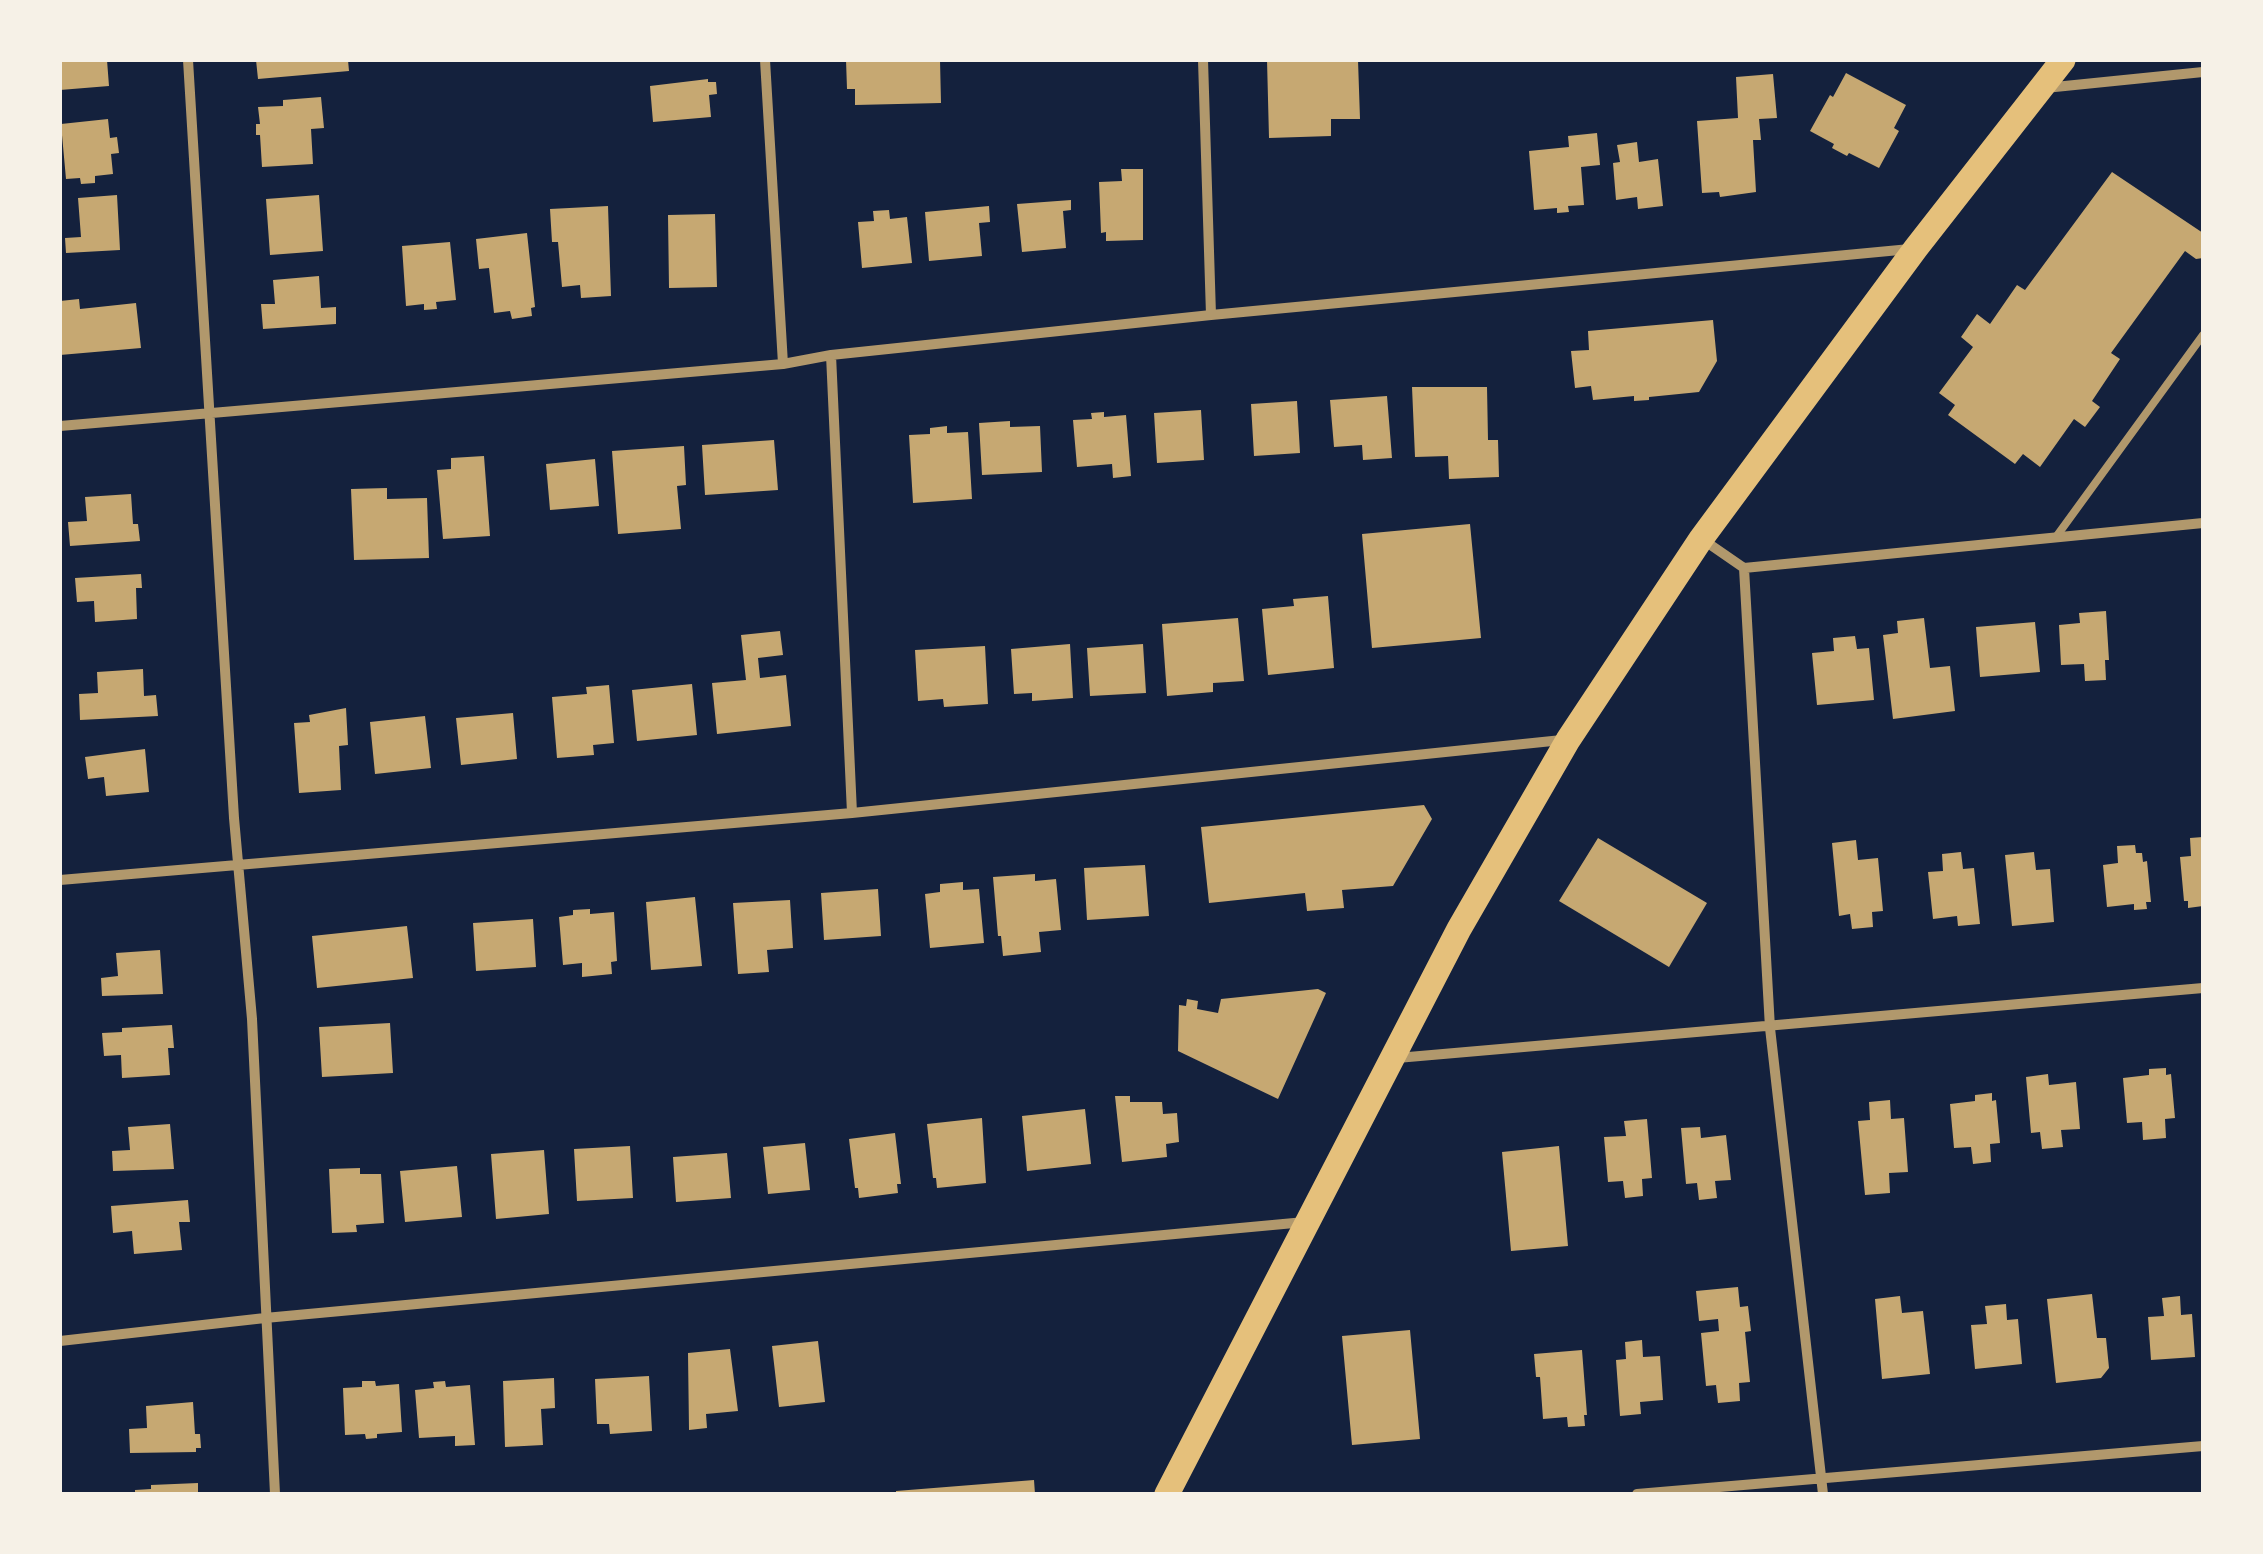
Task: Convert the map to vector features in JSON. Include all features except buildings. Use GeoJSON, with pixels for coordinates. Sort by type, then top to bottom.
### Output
{"type":"FeatureCollection","features":[{"type":"Feature","properties":{"kind":"main road"},"geometry":{"type":"LineString","coordinates":[[1167,1494],[1458,929],[1568,740],[1701,539],[1916,248],[2063,60]]}},
{"type":"Feature","properties":{"kind":"street"},"geometry":{"type":"LineString","coordinates":[[188,60],[238,865],[252,1019],[275,1494]]}},
{"type":"Feature","properties":{"kind":"street"},"geometry":{"type":"LineString","coordinates":[[765,60],[783,364]]}},
{"type":"Feature","properties":{"kind":"street"},"geometry":{"type":"LineString","coordinates":[[1203,60],[1211,315]]}},
{"type":"Feature","properties":{"kind":"street"},"geometry":{"type":"LineString","coordinates":[[2042,88],[2203,72]]}},
{"type":"Feature","properties":{"kind":"street"},"geometry":{"type":"LineString","coordinates":[[60,426],[783,364],[831,355],[1211,315],[1916,248]]}},
{"type":"Feature","properties":{"kind":"street"},"geometry":{"type":"LineString","coordinates":[[831,355],[852,812]]}},
{"type":"Feature","properties":{"kind":"street"},"geometry":{"type":"LineString","coordinates":[[1701,539],[1744,568],[2203,522]]}},
{"type":"Feature","properties":{"kind":"street"},"geometry":{"type":"LineString","coordinates":[[1744,568],[1770,1028],[1823,1494]]}},
{"type":"Feature","properties":{"kind":"street"},"geometry":{"type":"LineString","coordinates":[[60,880],[852,812],[1568,740]]}},
{"type":"Feature","properties":{"kind":"street"},"geometry":{"type":"LineString","coordinates":[[1390,1058],[2203,988]]}},
{"type":"Feature","properties":{"kind":"street"},"geometry":{"type":"LineString","coordinates":[[60,1341],[265,1318],[1306,1222]]}},
{"type":"Feature","properties":{"kind":"street"},"geometry":{"type":"LineString","coordinates":[[1637,1494],[2203,1446]]}},
{"type":"Feature","properties":{"kind":"lane"},"geometry":{"type":"LineString","coordinates":[[2056,537],[2203,335]]}}]}
